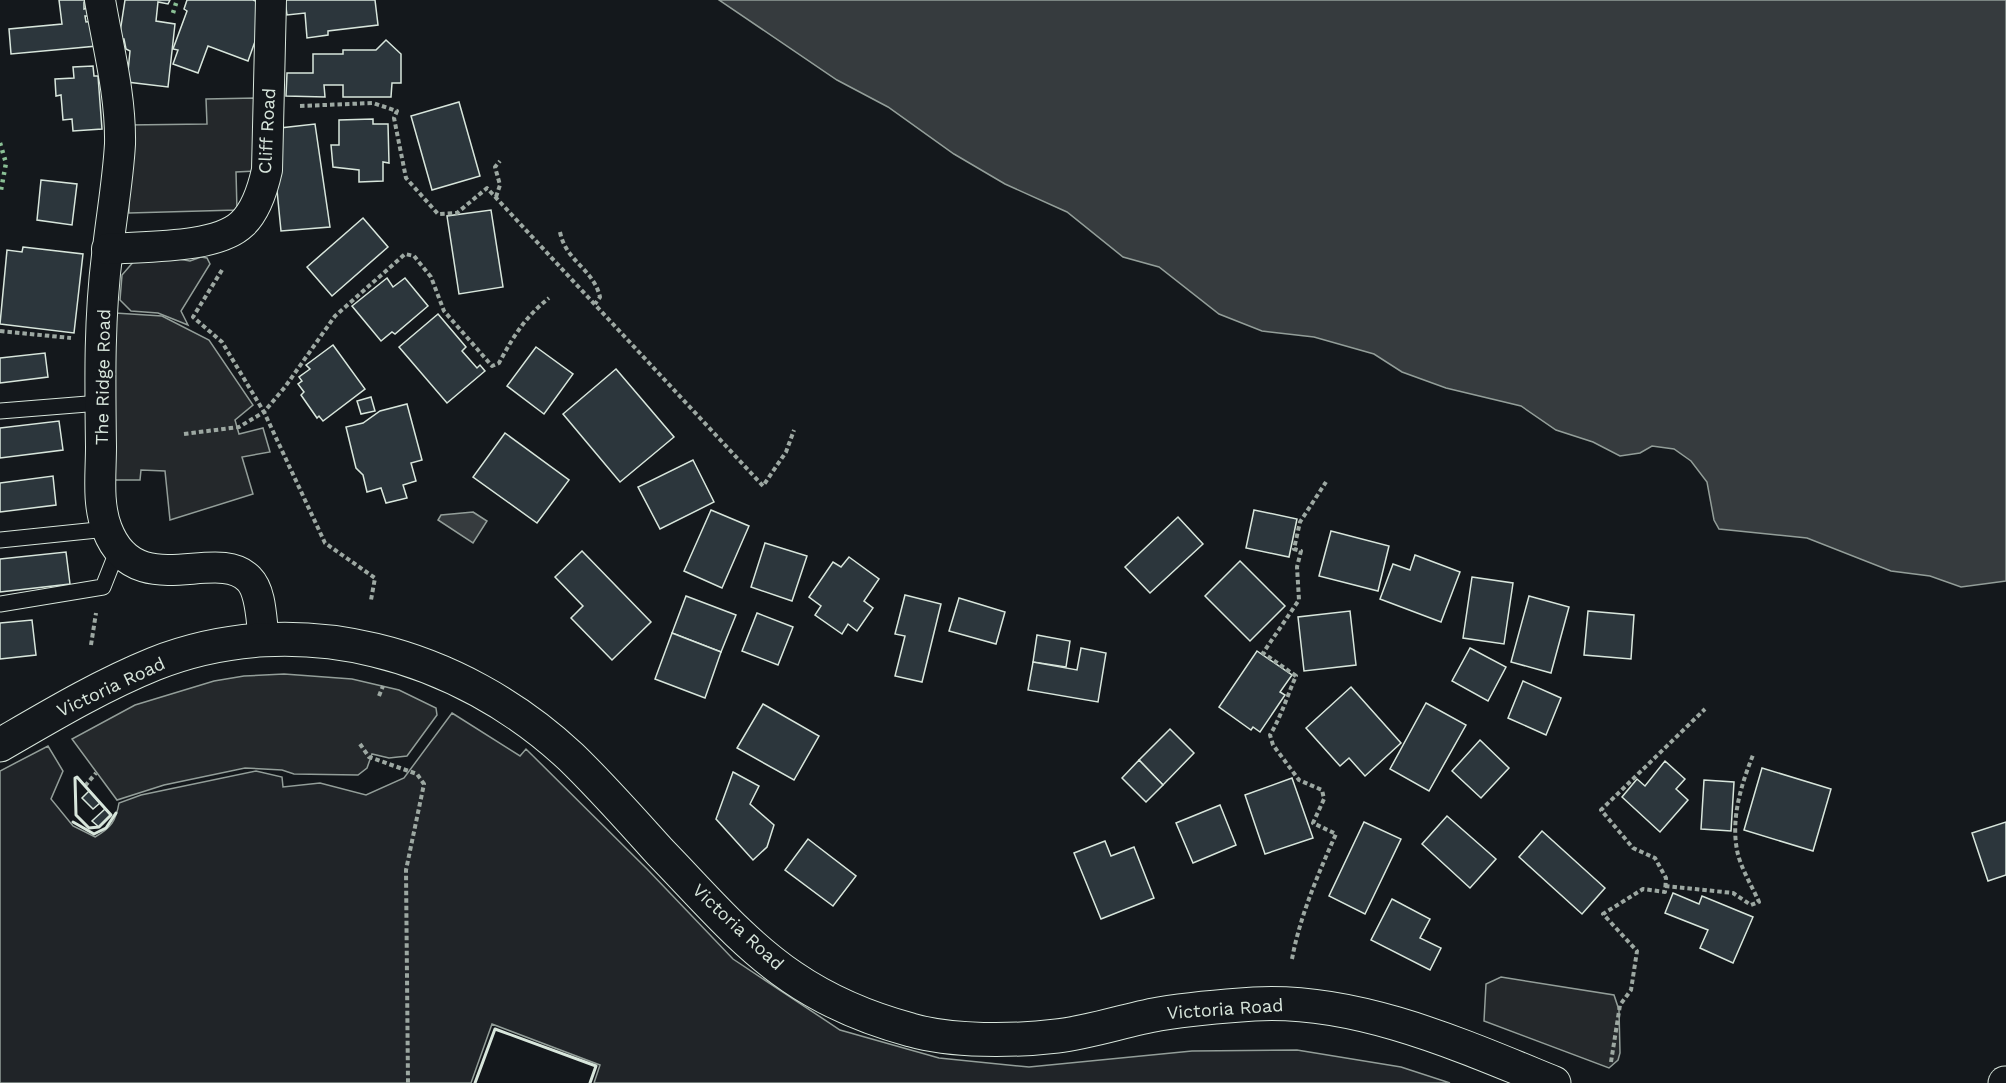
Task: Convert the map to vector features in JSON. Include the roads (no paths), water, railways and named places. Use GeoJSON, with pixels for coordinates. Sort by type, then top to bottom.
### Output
{"type":"FeatureCollection","features":[{"type":"Feature","properties":{"kind":"main road","name":"Victoria Road"},"geometry":{"type":"LineString","coordinates":[[0,745],[88,695],[156,663],[213,646],[264,640],[326,641],[393,653],[482,692],[519,716],[570,756],[730,925],[792,978],[857,1012],[904,1028],[976,1039],[1058,1036],[1161,1014],[1256,1004],[1313,1005],[1364,1016],[1473,1049],[1554,1083]]}},
{"type":"Feature","properties":{"kind":"street","name":"The Ridge Road"},"geometry":{"type":"LineString","coordinates":[[100,0],[120,126],[117,181],[107,249],[100,403],[101,506],[112,539]]}},
{"type":"Feature","properties":{"kind":"street","name":"Cliff Road"},"geometry":{"type":"LineString","coordinates":[[107,249],[219,238],[243,223],[263,188],[268,154],[271,0]]}},
{"type":"Feature","properties":{"kind":"street"},"geometry":{"type":"LineString","coordinates":[[112,539],[132,562],[154,570],[237,570],[250,579],[257,593],[264,640]]}},
{"type":"Feature","properties":{"kind":"lane"},"geometry":{"type":"LineString","coordinates":[[0,411],[100,403]]}},
{"type":"Feature","properties":{"kind":"lane"},"geometry":{"type":"LineString","coordinates":[[0,540],[112,539],[103,587],[0,604]]}}]}
